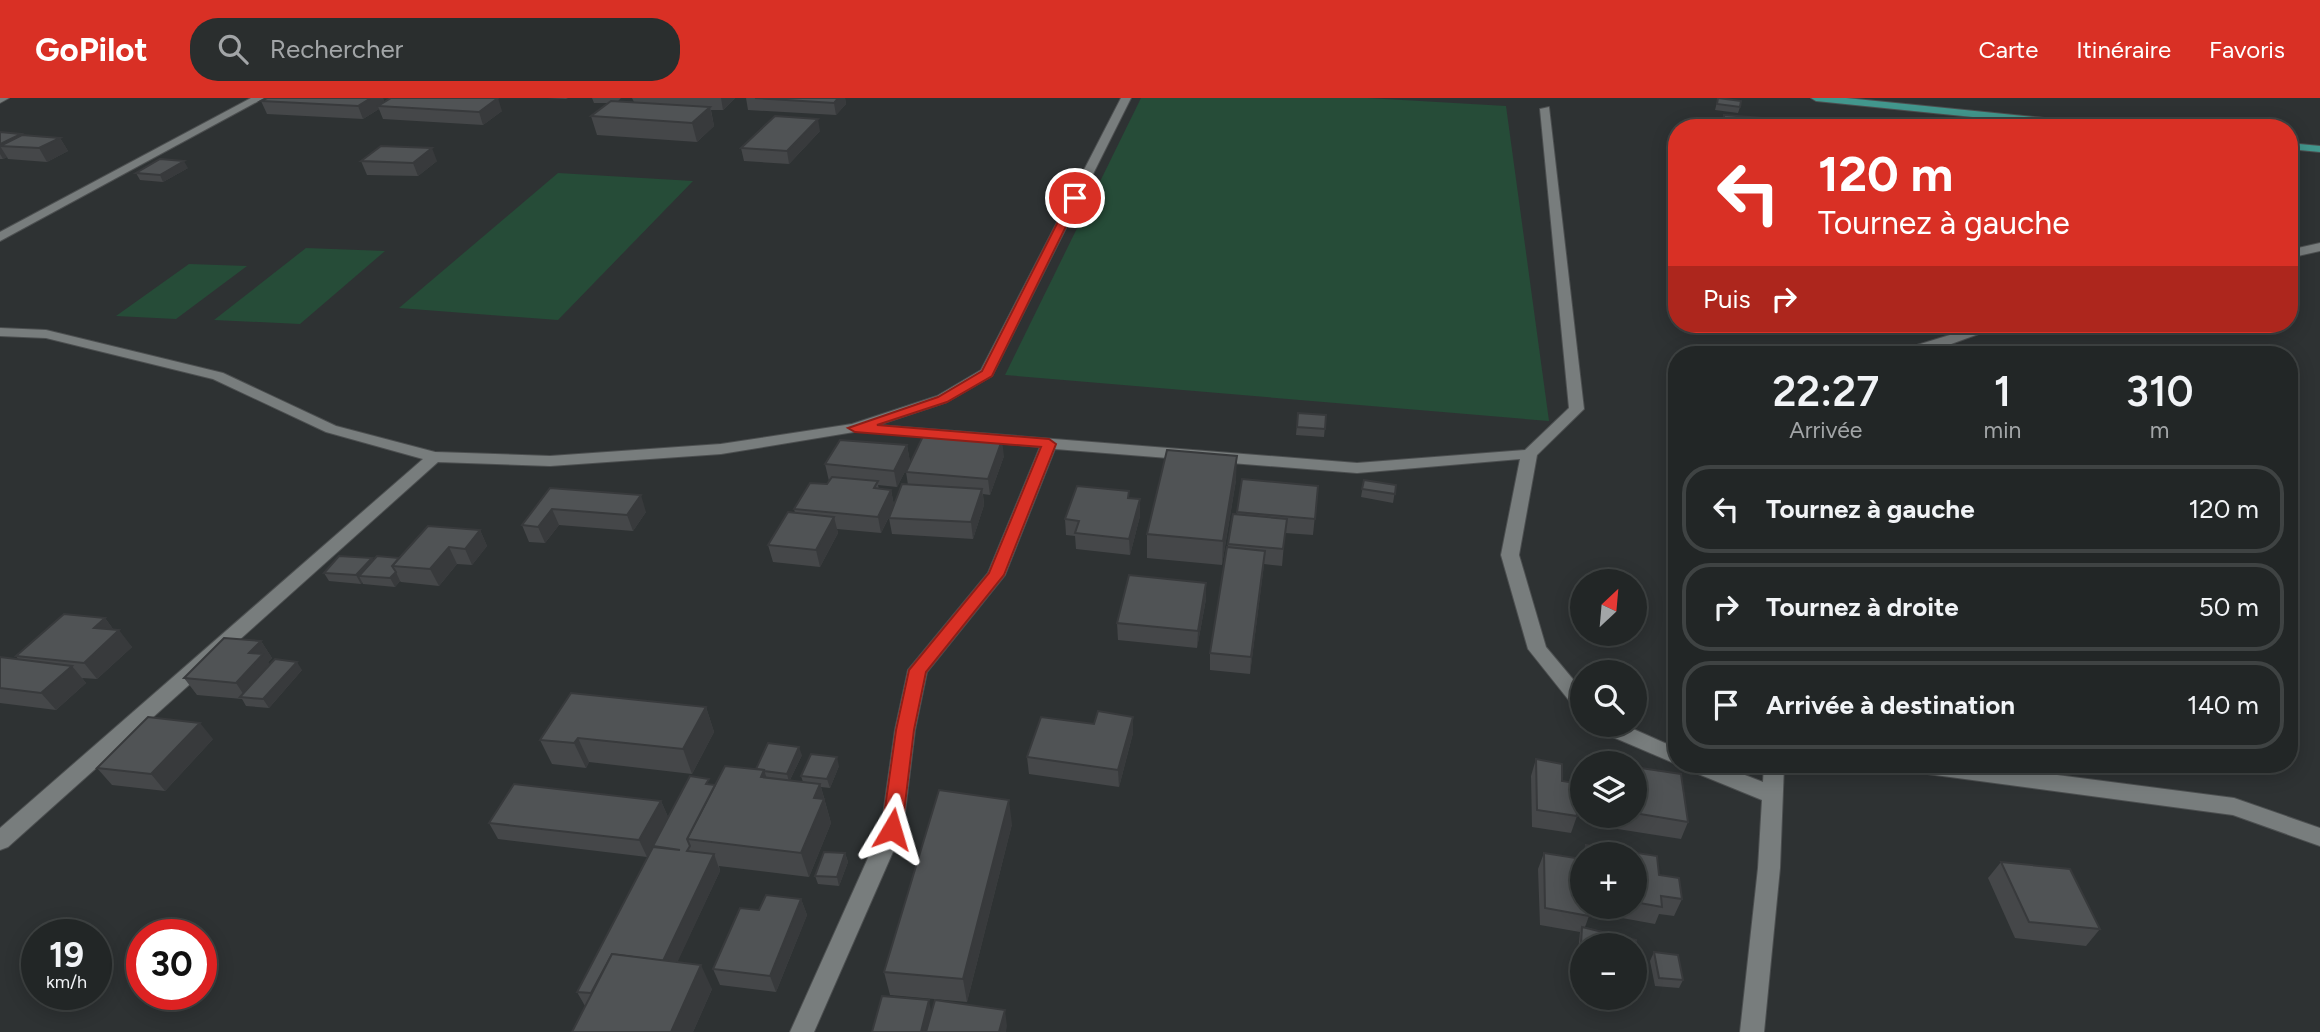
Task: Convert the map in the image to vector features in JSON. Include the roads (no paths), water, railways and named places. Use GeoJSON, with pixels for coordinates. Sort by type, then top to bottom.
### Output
{"type":"FeatureCollection","features":[{"type":"Feature","properties":{"kind":"main road"},"geometry":{"type":"LineString","coordinates":[[1816,98],[2024,119]]}},
{"type":"Feature","properties":{"kind":"main road"},"geometry":{"type":"LineString","coordinates":[[2298,147],[2320,149]]}},
{"type":"Feature","properties":{"kind":"street"},"geometry":{"type":"LineString","coordinates":[[0,237],[259,98]]}},
{"type":"Feature","properties":{"kind":"street"},"geometry":{"type":"LineString","coordinates":[[0,332],[46,334],[218,376],[331,429],[434,457],[564,461],[721,449],[855,428],[942,400],[987,373],[1126,98]]}},
{"type":"Feature","properties":{"kind":"street"},"geometry":{"type":"LineString","coordinates":[[1545,109],[1577,409],[1530,454],[1510,555],[1537,649],[1570,688]]}},
{"type":"Feature","properties":{"kind":"street"},"geometry":{"type":"LineString","coordinates":[[2298,252],[2320,247]]}},
{"type":"Feature","properties":{"kind":"street"},"geometry":{"type":"LineString","coordinates":[[1928,346],[1970,333]]}},
{"type":"Feature","properties":{"kind":"street"},"geometry":{"type":"LineString","coordinates":[[855,428],[1357,468],[1530,454]]}},
{"type":"Feature","properties":{"kind":"street"},"geometry":{"type":"LineString","coordinates":[[802,1032],[892,829],[905,730],[918,670],[996,575],[1049,444]]}},
{"type":"Feature","properties":{"kind":"street"},"geometry":{"type":"LineString","coordinates":[[0,841],[434,457]]}},
{"type":"Feature","properties":{"kind":"street"},"geometry":{"type":"LineString","coordinates":[[1631,737],[1668,753]]}},
{"type":"Feature","properties":{"kind":"street"},"geometry":{"type":"LineString","coordinates":[[1718,773],[1774,796]]}},
{"type":"Feature","properties":{"kind":"street"},"geometry":{"type":"LineString","coordinates":[[1752,1032],[1774,773]]}},
{"type":"Feature","properties":{"kind":"street"},"geometry":{"type":"LineString","coordinates":[[1980,773],[2234,807],[2320,836]]}}]}
